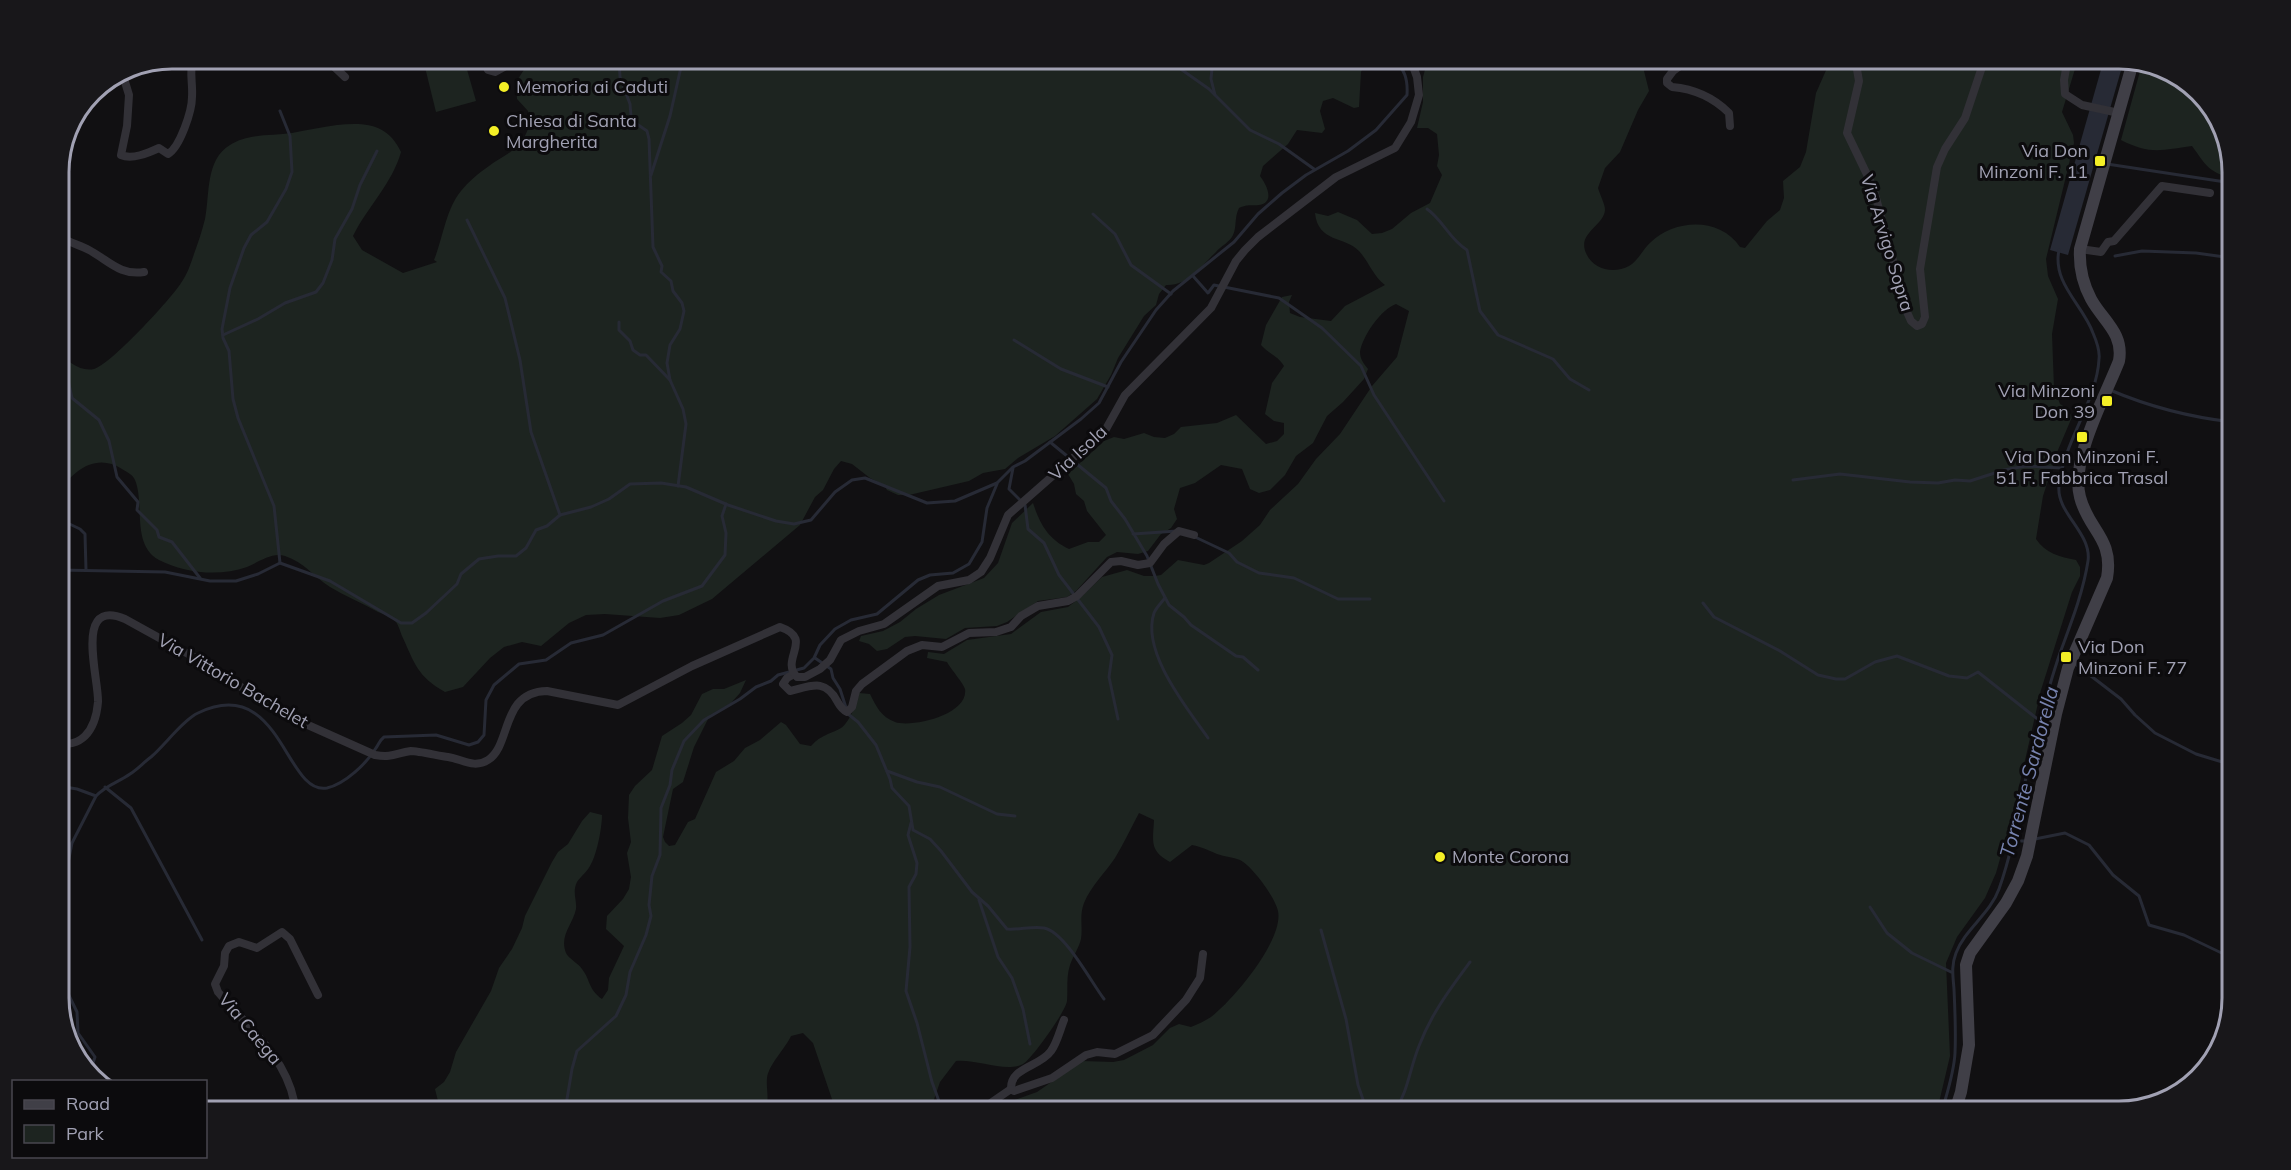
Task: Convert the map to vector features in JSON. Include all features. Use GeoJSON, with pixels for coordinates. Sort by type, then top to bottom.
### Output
{"type":"FeatureCollection","features":[{"type":"Feature","properties":{"kind":"main road"},"geometry":{"type":"LineString","coordinates":[[1958,1101],[1969,1045],[1966,966],[1970,953],[2006,903],[2024,865],[2068,668],[2079,638],[2104,585],[2108,569],[2106,547],[2085,512],[2080,498],[2078,473],[2086,444],[2119,361],[2120,348],[2114,329],[2095,306],[2085,286],[2081,271],[2080,249],[2116,113],[2130,70]]}},
{"type":"Feature","properties":{"kind":"street"},"geometry":{"type":"LineString","coordinates":[[125,81],[129,95],[128,126],[121,155],[126,158],[159,148],[168,154],[176,147],[190,112],[193,96],[190,69]]}},
{"type":"Feature","properties":{"kind":"street"},"geometry":{"type":"LineString","coordinates":[[339,69],[345,77]]}},
{"type":"Feature","properties":{"kind":"street","name":"Via Isola"},"geometry":{"type":"LineString","coordinates":[[794,674],[805,678],[830,660],[841,640],[859,631],[884,624],[938,586],[969,580],[981,572],[990,558],[1008,515],[1106,429],[1125,395],[1212,308],[1236,261],[1251,243],[1336,177],[1395,148],[1411,122],[1419,95],[1414,69]]}},
{"type":"Feature","properties":{"kind":"street"},"geometry":{"type":"LineString","coordinates":[[1674,69],[1667,79],[1667,83],[1672,87],[1687,88],[1704,94],[1718,103],[1729,113],[1730,126]]}},
{"type":"Feature","properties":{"kind":"street","name":"Via Arvigo Sopra"},"geometry":{"type":"LineString","coordinates":[[1857,69],[1859,81],[1847,133],[1873,187],[1907,312],[1911,321],[1917,326],[1922,324],[1925,317],[1920,269],[1937,167],[1945,148],[1965,118],[1981,69]]}},
{"type":"Feature","properties":{"kind":"street"},"geometry":{"type":"LineString","coordinates":[[2066,69],[2065,94],[2082,105],[2116,113]]}},
{"type":"Feature","properties":{"kind":"street"},"geometry":{"type":"LineString","coordinates":[[2080,249],[2102,252],[2108,242],[2114,241],[2162,186],[2210,193]]}},
{"type":"Feature","properties":{"kind":"street"},"geometry":{"type":"LineString","coordinates":[[69,241],[120,270],[134,274],[144,273]]}},
{"type":"Feature","properties":{"kind":"street"},"geometry":{"type":"LineString","coordinates":[[794,674],[787,678],[783,684],[784,688],[790,691],[818,684],[826,687],[833,692],[842,710],[847,712],[852,706],[856,691],[862,684],[908,651],[922,645],[942,647],[969,633],[996,632],[1011,627],[1021,616],[1038,606],[1068,601],[1077,596],[1111,562],[1121,561],[1138,565],[1150,562],[1164,544],[1179,531],[1194,535]]}},
{"type":"Feature","properties":{"kind":"street","name":"Via Vittorio Bachelet"},"geometry":{"type":"LineString","coordinates":[[69,743],[82,739],[96,717],[98,700],[91,634],[99,620],[107,616],[125,619],[201,661],[281,713],[375,755],[388,757],[412,751],[478,764],[489,760],[498,749],[509,718],[518,705],[536,692],[547,691],[618,705],[692,666],[780,627],[795,636],[797,644],[791,664],[794,674]]}},
{"type":"Feature","properties":{"kind":"street","name":"Via Caega"},"geometry":{"type":"LineString","coordinates":[[293,1101],[282,1066],[218,992],[215,984],[222,971],[225,953],[230,946],[239,942],[257,948],[282,932],[290,939],[318,994]]}},
{"type":"Feature","properties":{"kind":"street"},"geometry":{"type":"LineString","coordinates":[[994,1101],[1011,1089],[1014,1091],[1052,1078],[1086,1055],[1097,1052],[1115,1054],[1154,1035],[1180,1007],[1200,978],[1203,954]]}},
{"type":"Feature","properties":{"kind":"street"},"geometry":{"type":"LineString","coordinates":[[1011,1089],[1011,1083],[1018,1072],[1043,1059],[1051,1051],[1064,1020]]}},
{"type":"Feature","properties":{"kind":"green space"},"geometry":{"type":"Polygon","coordinates":[[[425,69],[467,69],[476,101],[436,112],[425,69]]]}},
{"type":"Feature","properties":{"kind":"green space"},"geometry":{"type":"Polygon","coordinates":[[[524,69],[1362,69],[1359,107],[1354,108],[1333,98],[1323,101],[1320,111],[1325,129],[1322,133],[1297,130],[1288,144],[1263,166],[1260,176],[1268,192],[1267,200],[1259,205],[1239,208],[1230,240],[1188,279],[1166,285],[1159,294],[1156,305],[1144,316],[1118,358],[1097,399],[1055,436],[1018,458],[1005,469],[983,473],[969,481],[909,495],[898,495],[887,490],[884,485],[870,478],[852,464],[841,461],[823,490],[815,497],[800,525],[712,599],[679,615],[660,618],[586,615],[569,623],[541,646],[522,642],[504,647],[490,658],[463,687],[445,692],[428,680],[418,668],[394,620],[330,587],[292,559],[275,555],[247,567],[213,573],[179,568],[159,560],[150,553],[142,534],[138,490],[130,474],[112,464],[103,462],[86,466],[69,480],[69,361],[89,370],[102,365],[126,344],[175,291],[187,273],[205,219],[210,179],[216,160],[230,145],[244,138],[337,125],[367,125],[383,130],[396,143],[401,152],[386,185],[353,236],[362,250],[403,273],[437,262],[434,260],[448,215],[456,198],[474,178],[512,151],[525,136],[529,125],[528,111],[517,99],[516,82],[524,69]]]}},
{"type":"Feature","properties":{"kind":"green space"},"geometry":{"type":"Polygon","coordinates":[[[1425,69],[1645,69],[1649,91],[1620,152],[1605,168],[1598,188],[1605,208],[1604,216],[1588,235],[1584,246],[1589,259],[1599,267],[1617,270],[1629,266],[1661,234],[1684,226],[1709,226],[1721,230],[1740,247],[1745,248],[1767,221],[1780,210],[1784,198],[1783,181],[1800,167],[1806,152],[1816,93],[1827,69],[2075,69],[2062,112],[2073,135],[2074,143],[2046,259],[2048,276],[2058,299],[2052,334],[2054,388],[2060,404],[2068,409],[2072,417],[2043,496],[2036,539],[2053,554],[2076,560],[2080,567],[2080,576],[2072,592],[2041,690],[2013,813],[1996,873],[1985,898],[1957,937],[1946,963],[1950,1056],[1939,1101],[1012,1101],[1037,1092],[1082,1061],[1124,1060],[1153,1045],[1170,1028],[1179,1024],[1191,1027],[1209,1018],[1243,984],[1265,953],[1273,937],[1278,923],[1276,905],[1257,875],[1245,863],[1192,845],[1170,862],[1158,854],[1155,849],[1154,820],[1139,813],[1115,858],[1094,885],[1084,903],[1081,939],[1069,970],[1067,1001],[1048,1034],[1023,1064],[1008,1067],[956,1061],[940,1082],[933,1101],[833,1101],[813,1043],[803,1033],[791,1036],[771,1067],[767,1078],[768,1101],[438,1101],[435,1089],[444,1082],[450,1072],[456,1052],[491,991],[499,968],[512,949],[525,916],[552,862],[558,852],[568,844],[590,812],[602,815],[599,840],[591,864],[577,882],[576,909],[565,936],[564,947],[567,955],[582,969],[597,995],[602,999],[608,990],[609,978],[624,946],[606,929],[607,916],[629,889],[631,877],[627,853],[631,842],[628,818],[629,795],[652,770],[662,736],[691,715],[702,694],[713,689],[724,689],[746,680],[740,693],[731,703],[710,715],[694,747],[683,782],[673,789],[663,837],[669,846],[675,845],[688,822],[695,819],[716,772],[734,761],[745,748],[760,740],[781,722],[786,725],[800,744],[811,746],[847,722],[859,693],[870,694],[883,714],[895,722],[913,723],[937,718],[958,706],[964,698],[965,689],[947,662],[927,658],[928,652],[944,654],[967,640],[1011,634],[1041,612],[1068,607],[1102,577],[1127,570],[1144,576],[1161,575],[1178,560],[1204,565],[1242,541],[1260,525],[1270,510],[1298,484],[1316,459],[1340,434],[1372,386],[1397,357],[1409,311],[1396,304],[1384,312],[1373,324],[1364,339],[1360,352],[1361,359],[1368,369],[1364,379],[1327,416],[1313,443],[1296,456],[1285,475],[1270,490],[1259,493],[1250,489],[1242,469],[1221,465],[1195,483],[1180,488],[1174,509],[1177,519],[1148,551],[1138,554],[1117,552],[1107,557],[1076,591],[1067,597],[1038,601],[1007,622],[997,626],[965,628],[946,639],[905,637],[887,649],[877,651],[869,644],[859,641],[861,636],[883,631],[900,622],[939,595],[984,578],[998,563],[1012,523],[1033,503],[1050,536],[1062,545],[1069,549],[1088,542],[1099,542],[1106,535],[1087,511],[1084,501],[1076,494],[1074,484],[1068,474],[1104,441],[1114,437],[1124,439],[1144,433],[1165,438],[1174,434],[1181,427],[1217,423],[1236,415],[1266,444],[1277,441],[1284,434],[1284,423],[1274,421],[1265,414],[1272,383],[1284,366],[1261,345],[1266,325],[1282,297],[1292,295],[1289,302],[1290,313],[1300,317],[1331,321],[1345,306],[1385,285],[1359,251],[1321,229],[1315,213],[1328,216],[1338,212],[1357,220],[1372,234],[1392,229],[1411,213],[1430,203],[1442,175],[1437,166],[1439,155],[1437,134],[1428,128],[1417,128],[1423,102],[1425,69]]]}},
{"type":"Feature","properties":{"kind":"green space"},"geometry":{"type":"Polygon","coordinates":[[[2140,72],[2146,73],[2176,86],[2205,115],[2217,139],[2222,174],[2208,167],[2192,146],[2148,150],[2121,140],[2140,72]]]}},
{"type":"Feature","properties":{"kind":"shaded area"},"geometry":{"type":"Polygon","coordinates":[[[2101,69],[2121,69],[2068,255],[2050,250],[2101,69]]]}},
{"type":"Feature","properties":{"kind":"waterway"},"geometry":{"type":"LineString","coordinates":[[620,69],[620,77],[630,104],[631,116],[634,122],[647,131],[649,139],[653,247],[662,266],[661,272],[671,281],[673,291],[682,303],[684,311],[680,329],[670,345],[667,363],[670,380],[683,409],[686,424],[678,486]]}},
{"type":"Feature","properties":{"kind":"waterway"},"geometry":{"type":"LineString","coordinates":[[651,175],[670,116],[681,69]]}},
{"type":"Feature","properties":{"kind":"waterway"},"geometry":{"type":"LineString","coordinates":[[1181,69],[1209,89],[1250,130],[1279,144],[1314,169]]}},
{"type":"Feature","properties":{"kind":"waterway"},"geometry":{"type":"LineString","coordinates":[[1212,69],[1211,79],[1215,95]]}},
{"type":"Feature","properties":{"kind":"waterway"},"geometry":{"type":"LineString","coordinates":[[69,570],[165,572],[210,581],[236,581],[258,574],[280,563],[330,581],[401,623],[412,623],[457,584],[461,574],[479,559],[516,556],[526,548],[536,530],[547,526],[560,515],[591,507],[609,499],[630,484],[661,483],[686,487],[728,505],[776,521],[794,524],[811,520],[835,492],[852,480],[865,478],[927,503],[955,501],[997,483],[1013,467],[1025,461],[1099,403],[1121,362],[1156,310],[1173,291],[1234,242],[1258,214],[1282,193],[1306,175],[1348,151],[1376,130],[1407,95],[1407,84],[1402,69]]}},
{"type":"Feature","properties":{"kind":"waterway"},"geometry":{"type":"LineString","coordinates":[[280,111],[290,136],[292,172],[286,189],[267,222],[251,235],[244,248],[230,288],[222,329],[229,351],[233,399],[238,418],[274,506],[280,563]]}},
{"type":"Feature","properties":{"kind":"waterway"},"geometry":{"type":"LineString","coordinates":[[223,335],[258,319],[285,303],[316,292],[323,283],[332,260],[335,239],[352,209],[360,185],[377,151]]}},
{"type":"Feature","properties":{"kind":"waterway"},"geometry":{"type":"LineString","coordinates":[[2107,164],[2222,181]]}},
{"type":"Feature","properties":{"kind":"waterway"},"geometry":{"type":"LineString","coordinates":[[1427,209],[1467,250],[1480,311],[1498,335],[1553,359],[1570,379],[1589,390]]}},
{"type":"Feature","properties":{"kind":"waterway"},"geometry":{"type":"LineString","coordinates":[[1093,214],[1115,234],[1131,265],[1171,294]]}},
{"type":"Feature","properties":{"kind":"waterway"},"geometry":{"type":"LineString","coordinates":[[467,220],[505,298],[520,360],[531,432],[560,515]]}},
{"type":"Feature","properties":{"kind":"waterway","name":"Torrente Sardorella"},"geometry":{"type":"LineString","coordinates":[[1945,1101],[1955,1053],[1954,958],[1965,936],[1990,906],[1999,889],[2014,834],[2034,741],[2053,675],[2080,596],[2088,561],[2085,541],[2063,505],[2059,486],[2067,454],[2097,375],[2099,353],[2088,323],[2060,273],[2059,250]]}},
{"type":"Feature","properties":{"kind":"waterway"},"geometry":{"type":"LineString","coordinates":[[2115,256],[2142,251],[2222,257]]}},
{"type":"Feature","properties":{"kind":"waterway"},"geometry":{"type":"LineString","coordinates":[[1193,276],[1208,293],[1214,285],[1279,298],[1322,328],[1361,366],[1374,395],[1444,501]]}},
{"type":"Feature","properties":{"kind":"waterway"},"geometry":{"type":"LineString","coordinates":[[619,322],[619,330],[630,341],[633,350],[640,355],[646,355],[670,380]]}},
{"type":"Feature","properties":{"kind":"waterway"},"geometry":{"type":"LineString","coordinates":[[1014,340],[1061,369],[1108,387]]}},
{"type":"Feature","properties":{"kind":"waterway"},"geometry":{"type":"LineString","coordinates":[[69,384],[72,398],[99,420],[109,441],[117,477],[138,502],[137,510],[157,530],[159,537],[172,542],[200,578]]}},
{"type":"Feature","properties":{"kind":"waterway"},"geometry":{"type":"LineString","coordinates":[[2110,390],[2170,410],[2222,420]]}},
{"type":"Feature","properties":{"kind":"waterway"},"geometry":{"type":"LineString","coordinates":[[1050,442],[1106,488],[1111,501],[1125,519],[1147,556],[1169,605],[1191,625],[1236,656],[1243,657],[1258,670]]}},
{"type":"Feature","properties":{"kind":"waterway"},"geometry":{"type":"LineString","coordinates":[[1793,480],[1840,474],[1938,483],[1955,480],[1970,481],[2004,470],[2026,466],[2061,468]]}},
{"type":"Feature","properties":{"kind":"waterway"},"geometry":{"type":"LineString","coordinates":[[1013,468],[1009,489],[1025,505],[1028,529],[1044,543],[1059,575],[1099,627],[1112,655],[1109,677],[1118,719]]}},
{"type":"Feature","properties":{"kind":"waterway"},"geometry":{"type":"LineString","coordinates":[[567,1101],[577,1051],[616,1016],[626,995],[630,972],[646,935],[651,916],[649,905],[652,876],[660,855],[661,808],[670,785],[672,770],[684,741],[704,720],[756,687],[771,681],[778,675],[804,668],[835,629],[851,620],[877,614],[918,580],[930,575],[953,573],[969,564],[982,542],[987,508],[997,484]]}},
{"type":"Feature","properties":{"kind":"waterway"},"geometry":{"type":"LineString","coordinates":[[69,858],[72,843],[100,792],[136,770],[192,716],[226,705],[247,709],[264,721],[301,774],[313,785],[327,788],[355,772],[384,737],[436,735],[469,745],[478,742],[484,735],[486,700],[494,685],[519,664],[546,660],[571,643],[603,635],[663,601],[702,586],[725,555],[726,533],[722,516],[726,504]]}},
{"type":"Feature","properties":{"kind":"waterway"},"geometry":{"type":"LineString","coordinates":[[69,524],[85,534],[86,570]]}},
{"type":"Feature","properties":{"kind":"waterway"},"geometry":{"type":"LineString","coordinates":[[1133,534],[1177,531]]}},
{"type":"Feature","properties":{"kind":"waterway"},"geometry":{"type":"LineString","coordinates":[[1195,537],[1229,553],[1237,562],[1259,573],[1294,578],[1338,599],[1370,599]]}},
{"type":"Feature","properties":{"kind":"waterway"},"geometry":{"type":"LineString","coordinates":[[1165,598],[1154,613],[1152,628],[1154,645],[1168,679],[1208,738]]}},
{"type":"Feature","properties":{"kind":"waterway"},"geometry":{"type":"LineString","coordinates":[[1703,603],[1714,617],[1780,651],[1818,675],[1845,679],[1875,662],[1897,656],[1949,676],[1967,678],[1978,672],[2040,721]]}},
{"type":"Feature","properties":{"kind":"waterway"},"geometry":{"type":"LineString","coordinates":[[815,658],[831,669],[848,714],[858,722],[876,745],[892,788],[909,806],[913,830],[930,839],[972,892],[988,906],[1007,929],[1044,928],[1060,938],[1104,999]]}},
{"type":"Feature","properties":{"kind":"waterway"},"geometry":{"type":"LineString","coordinates":[[2074,663],[2121,699],[2155,733],[2196,754],[2222,762]]}},
{"type":"Feature","properties":{"kind":"waterway"},"geometry":{"type":"LineString","coordinates":[[887,771],[917,782],[940,787],[997,814],[1015,816]]}},
{"type":"Feature","properties":{"kind":"waterway"},"geometry":{"type":"LineString","coordinates":[[105,787],[131,808],[202,940]]}},
{"type":"Feature","properties":{"kind":"waterway"},"geometry":{"type":"LineString","coordinates":[[69,788],[96,796]]}},
{"type":"Feature","properties":{"kind":"waterway"},"geometry":{"type":"LineString","coordinates":[[911,823],[908,835],[917,863],[916,874],[909,887],[910,947],[906,991],[939,1101]]}},
{"type":"Feature","properties":{"kind":"waterway"},"geometry":{"type":"LineString","coordinates":[[2035,839],[2065,833],[2089,845],[2113,875],[2139,896],[2149,925],[2184,935],[2222,953]]}},
{"type":"Feature","properties":{"kind":"waterway"},"geometry":{"type":"LineString","coordinates":[[2013,841],[2025,841]]}},
{"type":"Feature","properties":{"kind":"waterway"},"geometry":{"type":"LineString","coordinates":[[979,900],[998,957],[1012,978],[1023,1009],[1030,1044]]}},
{"type":"Feature","properties":{"kind":"waterway"},"geometry":{"type":"LineString","coordinates":[[1870,907],[1887,933],[1912,953],[1951,972]]}},
{"type":"Feature","properties":{"kind":"waterway"},"geometry":{"type":"LineString","coordinates":[[1321,930],[1346,1019],[1358,1085],[1364,1101]]}},
{"type":"Feature","properties":{"kind":"waterway"},"geometry":{"type":"LineString","coordinates":[[1400,1101],[1429,1023],[1470,962]]}},
{"type":"Feature","properties":{"kind":"waterway"},"geometry":{"type":"LineString","coordinates":[[69,995],[77,1012],[78,1033],[95,1057],[93,1063]]}},
{"type":"Feature","properties":{"kind":"place","name":"Memoria ai Caduti"},"geometry":{"type":"Point","coordinates":[504,87]}},
{"type":"Feature","properties":{"kind":"place","name":"Chiesa di Santa Margherita"},"geometry":{"type":"Point","coordinates":[494,131]}},
{"type":"Feature","properties":{"kind":"place","name":"Via Don Minzoni F. 11"},"geometry":{"type":"Point","coordinates":[2100,161]}},
{"type":"Feature","properties":{"kind":"place","name":"Via Minzoni Don 39"},"geometry":{"type":"Point","coordinates":[2107,401]}},
{"type":"Feature","properties":{"kind":"place","name":"Via Don Minzoni F. 51 F. Fabbrica Trasal"},"geometry":{"type":"Point","coordinates":[2082,437]}},
{"type":"Feature","properties":{"kind":"place","name":"Via Don Minzoni F. 77"},"geometry":{"type":"Point","coordinates":[2066,657]}},
{"type":"Feature","properties":{"kind":"place","name":"Monte Corona"},"geometry":{"type":"Point","coordinates":[1440,857]}}]}
